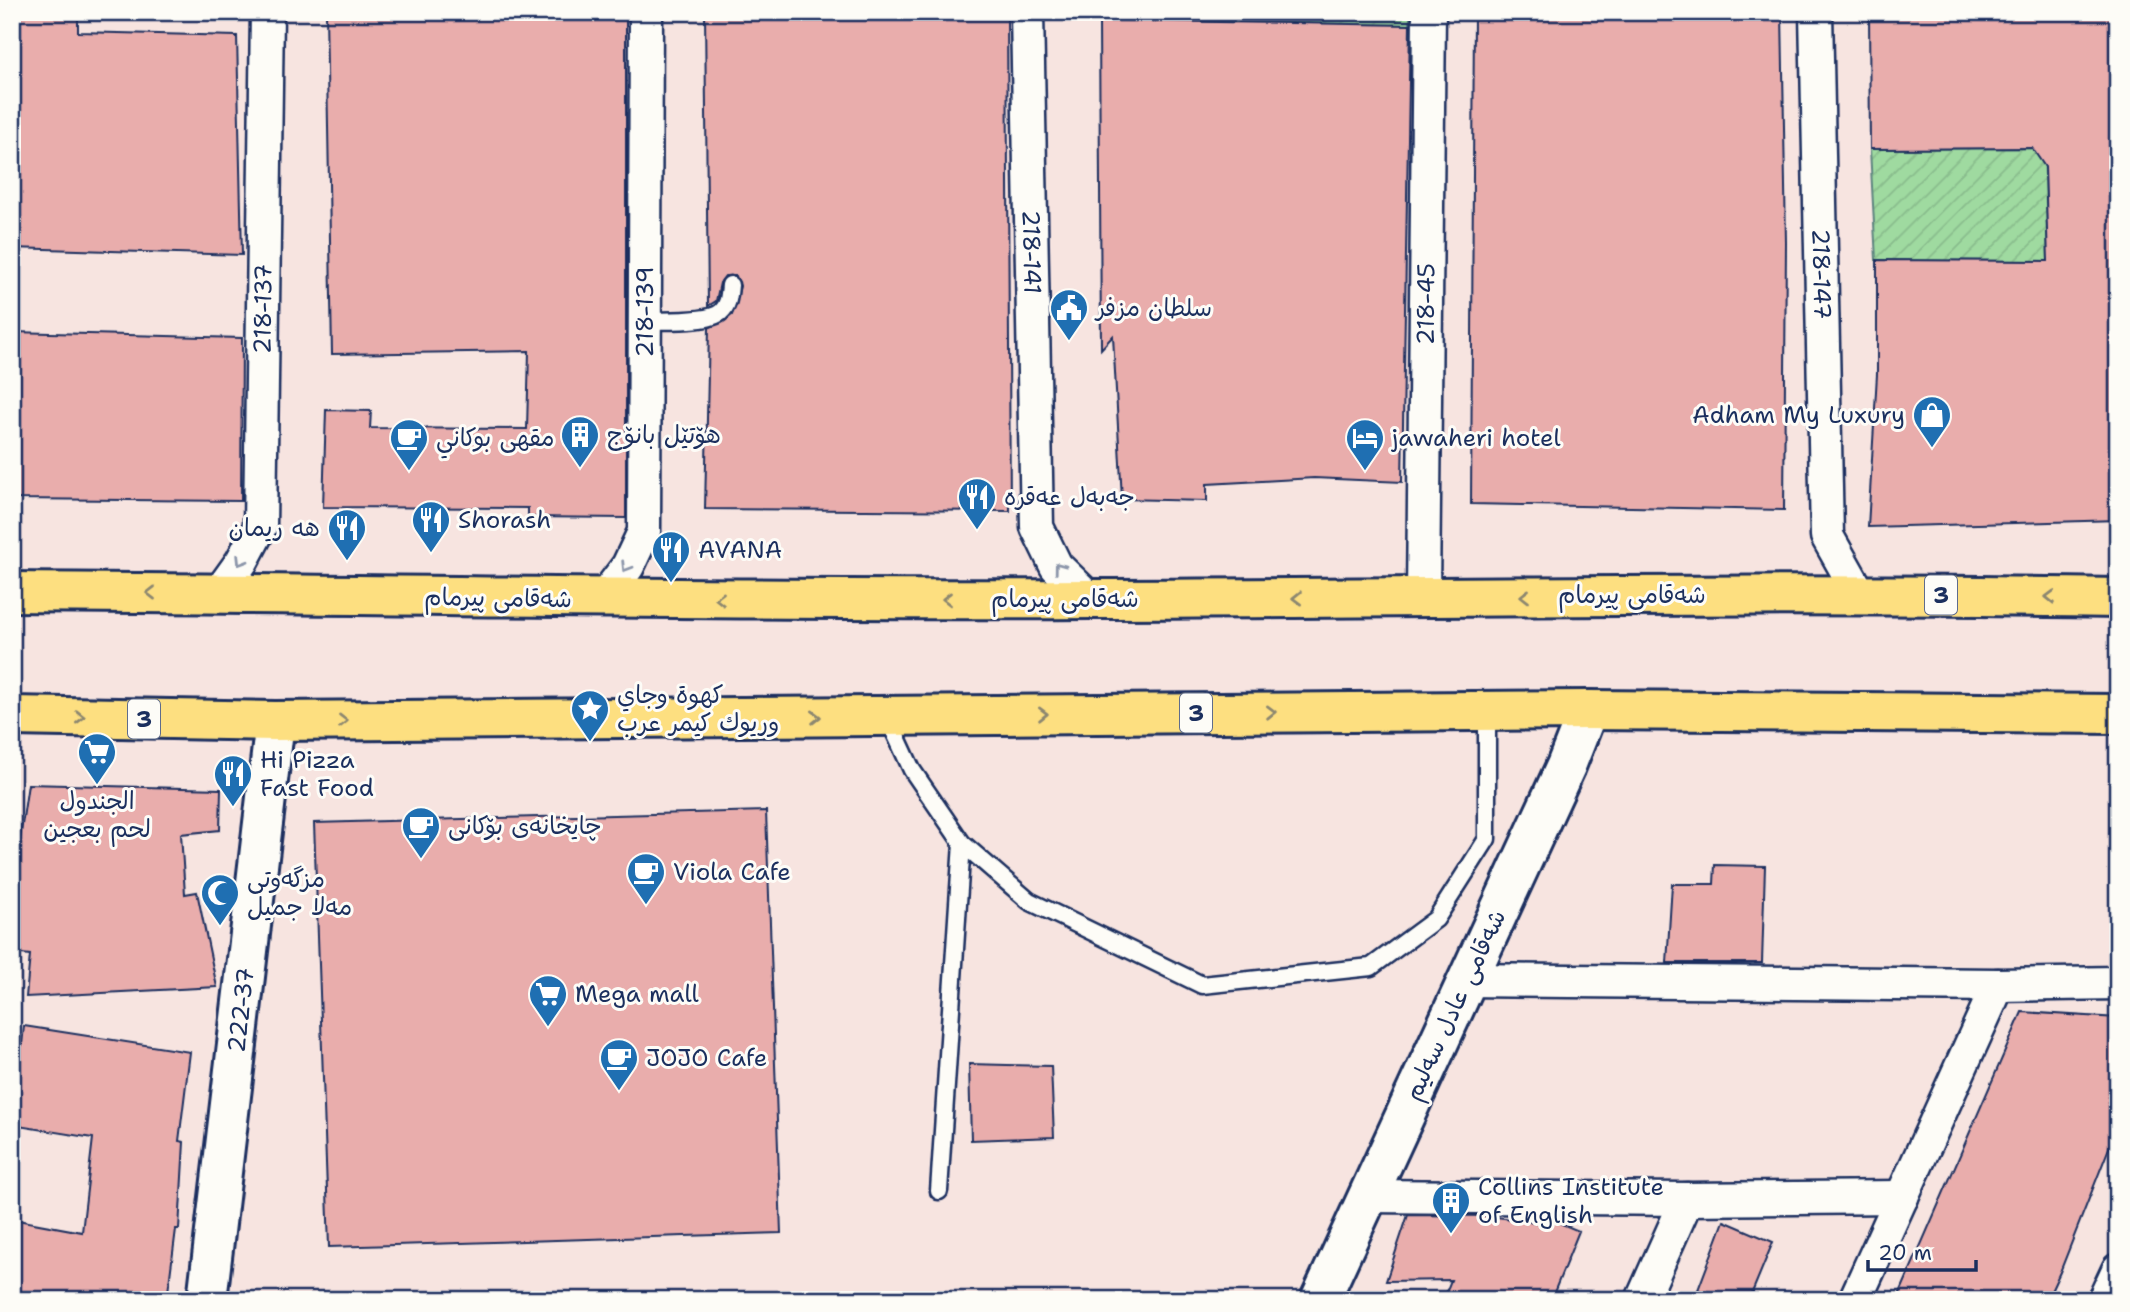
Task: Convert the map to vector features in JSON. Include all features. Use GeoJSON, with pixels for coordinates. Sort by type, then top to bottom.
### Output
{"type":"FeatureCollection","features":[{"type":"Feature","properties":{"kind":"highway","name":"شەقامی پیرمام"},"geometry":{"type":"LineString","coordinates":[[12,592],[603,599],[1090,599],[1859,593],[2118,598]]}},
{"type":"Feature","properties":{"kind":"highway","name":"3"},"geometry":{"type":"LineString","coordinates":[[12,716],[275,721],[1487,710],[2118,714]]}},
{"type":"Feature","properties":{"kind":"street","name":"218-137"},"geometry":{"type":"LineString","coordinates":[[219,593],[242,561],[260,527],[267,12]]}},
{"type":"Feature","properties":{"kind":"street","name":"218-139"},"geometry":{"type":"LineString","coordinates":[[603,599],[628,566],[644,532],[647,321],[646,12]]}},
{"type":"Feature","properties":{"kind":"street","name":"218-141"},"geometry":{"type":"LineString","coordinates":[[1027,12],[1037,527],[1056,566],[1090,599]]}},
{"type":"Feature","properties":{"kind":"street","name":"218-45"},"geometry":{"type":"LineString","coordinates":[[1423,596],[1429,12]]}},
{"type":"Feature","properties":{"kind":"street","name":"218-147"},"geometry":{"type":"LineString","coordinates":[[1816,12],[1827,536],[1859,593]]}},
{"type":"Feature","properties":{"kind":"street","name":"شەقامی عادل سەلیم"},"geometry":{"type":"LineString","coordinates":[[1320,1300],[1566,766],[1588,710]]}},
{"type":"Feature","properties":{"kind":"street","name":"222-37"},"geometry":{"type":"LineString","coordinates":[[207,1300],[275,721]]}},
{"type":"Feature","properties":{"kind":"street"},"geometry":{"type":"LineString","coordinates":[[1466,980],[1998,985],[2118,983]]}},
{"type":"Feature","properties":{"kind":"street"},"geometry":{"type":"LineString","coordinates":[[1855,1300],[1998,985]]}},
{"type":"Feature","properties":{"kind":"street"},"geometry":{"type":"LineString","coordinates":[[1367,1196],[1687,1199],[1902,1197]]}},
{"type":"Feature","properties":{"kind":"street"},"geometry":{"type":"LineString","coordinates":[[1642,1300],[1687,1199]]}},
{"type":"Feature","properties":{"kind":"street"},"geometry":{"type":"LineString","coordinates":[[2104,1300],[2118,1270]]}},
{"type":"Feature","properties":{"kind":"lane"},"geometry":{"type":"LineString","coordinates":[[647,321],[711,318],[721,312],[728,302],[730,285]]}},
{"type":"Feature","properties":{"kind":"lane"},"geometry":{"type":"LineString","coordinates":[[887,716],[912,770],[962,843],[1029,901],[1202,985],[1371,967],[1436,919],[1487,839],[1487,710]]}},
{"type":"Feature","properties":{"kind":"lane"},"geometry":{"type":"LineString","coordinates":[[939,1191],[962,843]]}},
{"type":"Feature","properties":{"kind":"green space"},"geometry":{"type":"Polygon","coordinates":[[[1099,12],[1410,12],[1410,25],[1099,20],[1099,12]]]}},
{"type":"Feature","properties":{"kind":"green space"},"geometry":{"type":"Polygon","coordinates":[[[2044,148],[2048,261],[1876,260],[1870,149],[2044,148]]]}},
{"type":"Feature","properties":{"kind":"building"},"geometry":{"type":"Polygon","coordinates":[[[12,12],[78,12],[78,32],[237,36],[242,255],[12,248],[12,12]]]}},
{"type":"Feature","properties":{"kind":"building"},"geometry":{"type":"Polygon","coordinates":[[[326,12],[626,12],[626,518],[528,517],[528,508],[323,507],[326,410],[371,411],[370,428],[527,429],[529,351],[332,354],[326,12]]]}},
{"type":"Feature","properties":{"kind":"building"},"geometry":{"type":"Polygon","coordinates":[[[705,12],[1007,12],[1010,511],[705,509],[709,328],[732,315],[740,286],[736,276],[725,276],[720,283],[716,301],[708,306],[705,12]]]}},
{"type":"Feature","properties":{"kind":"building"},"geometry":{"type":"Polygon","coordinates":[[[1474,12],[1782,12],[1786,243],[1784,510],[1471,504],[1474,12]]]}},
{"type":"Feature","properties":{"kind":"building"},"geometry":{"type":"Polygon","coordinates":[[[1869,12],[2118,12],[2118,520],[1868,527],[1877,374],[1877,260],[2048,261],[2045,167],[2032,148],[1870,149],[1869,12]]]}},
{"type":"Feature","properties":{"kind":"building"},"geometry":{"type":"Polygon","coordinates":[[[1099,20],[1410,25],[1402,482],[1314,478],[1207,484],[1207,501],[1122,499],[1113,336],[1101,349],[1099,20]]]}},
{"type":"Feature","properties":{"kind":"building"},"geometry":{"type":"Polygon","coordinates":[[[12,332],[242,338],[241,501],[12,499],[12,332]]]}},
{"type":"Feature","properties":{"kind":"building"},"geometry":{"type":"Polygon","coordinates":[[[28,784],[221,789],[220,830],[181,834],[185,894],[197,892],[217,987],[26,997],[30,955],[12,953],[12,893],[28,784]]]}},
{"type":"Feature","properties":{"kind":"building","name":"Mega mall"},"geometry":{"type":"Polygon","coordinates":[[[766,811],[781,1233],[329,1247],[314,823],[766,811]]]}},
{"type":"Feature","properties":{"kind":"building"},"geometry":{"type":"Polygon","coordinates":[[[1715,865],[1765,866],[1762,963],[1667,963],[1672,884],[1714,884],[1715,865]]]}},
{"type":"Feature","properties":{"kind":"building"},"geometry":{"type":"Polygon","coordinates":[[[2022,1012],[2118,1018],[2118,1125],[2060,1272],[2047,1300],[1897,1300],[2022,1012]]]}},
{"type":"Feature","properties":{"kind":"building"},"geometry":{"type":"Polygon","coordinates":[[[24,1026],[190,1052],[179,1141],[184,1142],[179,1229],[176,1229],[167,1300],[12,1300],[12,1219],[82,1232],[93,1138],[12,1125],[12,1045],[22,1045],[24,1026]]]}},
{"type":"Feature","properties":{"kind":"building"},"geometry":{"type":"Polygon","coordinates":[[[969,1064],[1051,1066],[1054,1137],[971,1140],[969,1064]]]}},
{"type":"Feature","properties":{"kind":"building"},"geometry":{"type":"Polygon","coordinates":[[[1408,1215],[1489,1216],[1548,1224],[1550,1219],[1579,1231],[1551,1300],[1443,1300],[1451,1280],[1386,1281],[1408,1215]]]}},
{"type":"Feature","properties":{"kind":"building"},"geometry":{"type":"Polygon","coordinates":[[[1724,1221],[1773,1242],[1749,1300],[1725,1300],[1698,1290],[1724,1221]]]}},
{"type":"Feature","properties":{"kind":"place","name":"سلطان مزفر"},"geometry":{"type":"Point","coordinates":[1069,342]}},
{"type":"Feature","properties":{"kind":"place","name":"Adham My Luxury"},"geometry":{"type":"Point","coordinates":[1932,449]}},
{"type":"Feature","properties":{"kind":"place","name":"هۆتێل بانۆج"},"geometry":{"type":"Point","coordinates":[580,469]}},
{"type":"Feature","properties":{"kind":"place","name":"مقهى بوكاني"},"geometry":{"type":"Point","coordinates":[409,472]}},
{"type":"Feature","properties":{"kind":"place","name":"jawaheri hotel"},"geometry":{"type":"Point","coordinates":[1365,472]}},
{"type":"Feature","properties":{"kind":"place","name":"جەبەل عەقرە"},"geometry":{"type":"Point","coordinates":[977,531]}},
{"type":"Feature","properties":{"kind":"place","name":"Shorash"},"geometry":{"type":"Point","coordinates":[431,554]}},
{"type":"Feature","properties":{"kind":"place","name":"هه ريمان"},"geometry":{"type":"Point","coordinates":[347,562]}},
{"type":"Feature","properties":{"kind":"place","name":"AVANA"},"geometry":{"type":"Point","coordinates":[671,584]}},
{"type":"Feature","properties":{"kind":"place","name":"كهوة وجاي وريوك كيمر عرب"},"geometry":{"type":"Point","coordinates":[590,743]}},
{"type":"Feature","properties":{"kind":"place","name":"الجندول لحم بعجين"},"geometry":{"type":"Point","coordinates":[97,786]}},
{"type":"Feature","properties":{"kind":"place","name":"Hi Pizza Fast Food"},"geometry":{"type":"Point","coordinates":[233,808]}},
{"type":"Feature","properties":{"kind":"place","name":"چایخانەی بۆکانی"},"geometry":{"type":"Point","coordinates":[421,860]}},
{"type":"Feature","properties":{"kind":"place","name":"Viola Cafe"},"geometry":{"type":"Point","coordinates":[646,906]}},
{"type":"Feature","properties":{"kind":"place","name":"مزگەوتی مەلا جمیل"},"geometry":{"type":"Point","coordinates":[220,927]}},
{"type":"Feature","properties":{"kind":"place","name":"Mega mall"},"geometry":{"type":"Point","coordinates":[548,1028]}},
{"type":"Feature","properties":{"kind":"place","name":"JOJO Cafe"},"geometry":{"type":"Point","coordinates":[619,1092]}},
{"type":"Feature","properties":{"kind":"place","name":"Collins Institute of English"},"geometry":{"type":"Point","coordinates":[1451,1235]}}]}
